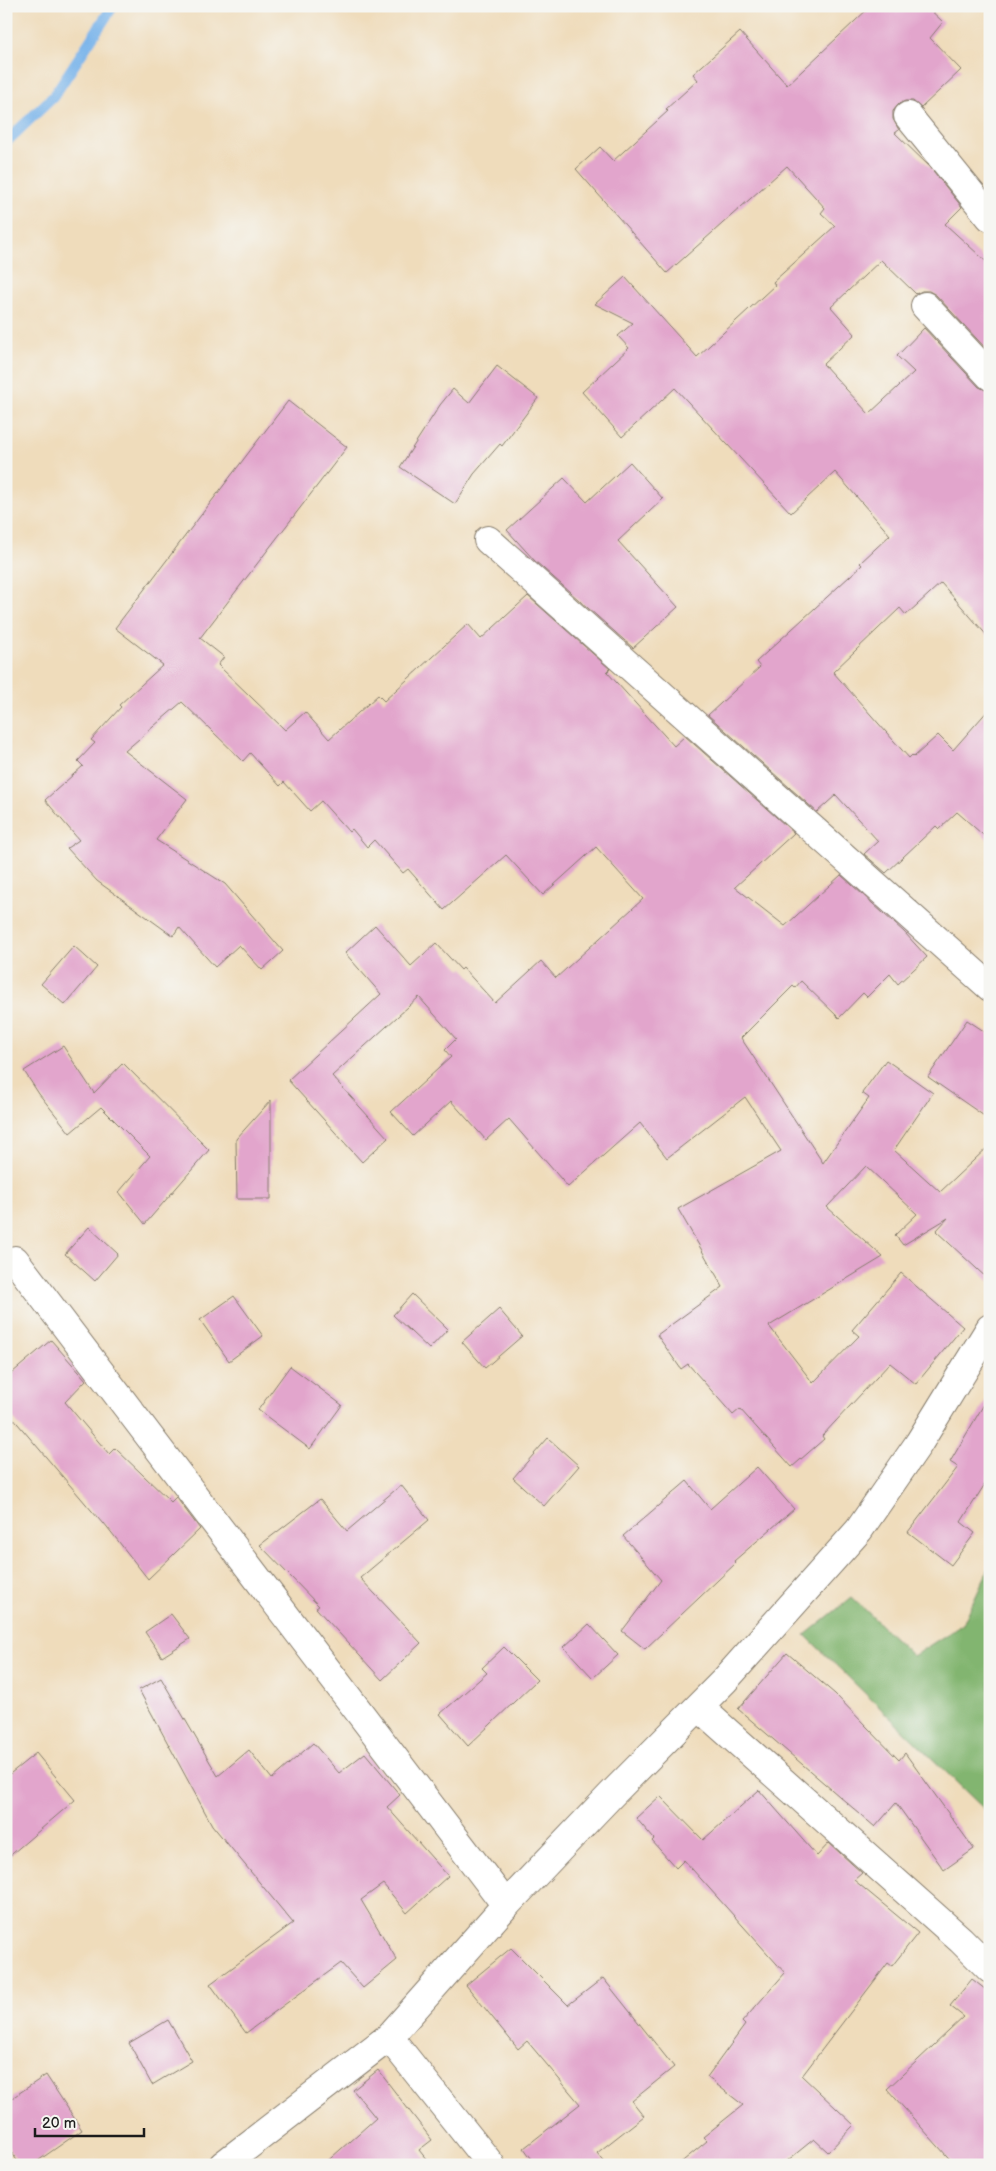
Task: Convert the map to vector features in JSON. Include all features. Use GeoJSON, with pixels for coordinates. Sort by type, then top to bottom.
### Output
{"type":"FeatureCollection","features":[{"type":"Feature","properties":{"kind":"street"},"geometry":{"type":"LineString","coordinates":[[908,116],[990,217]]}},
{"type":"Feature","properties":{"kind":"street"},"geometry":{"type":"LineString","coordinates":[[925,306],[990,376]]}},
{"type":"Feature","properties":{"kind":"street"},"geometry":{"type":"LineString","coordinates":[[488,540],[990,987]]}},
{"type":"Feature","properties":{"kind":"street"},"geometry":{"type":"LineString","coordinates":[[16,1260],[506,1905]]}},
{"type":"Feature","properties":{"kind":"street"},"geometry":{"type":"LineString","coordinates":[[223,2165],[389,2037],[506,1905],[611,1795],[699,1708],[859,1530],[919,1443],[990,1328]]}},
{"type":"Feature","properties":{"kind":"street"},"geometry":{"type":"LineString","coordinates":[[699,1708],[961,1940],[990,1969]]}},
{"type":"Feature","properties":{"kind":"street"},"geometry":{"type":"LineString","coordinates":[[389,2037],[491,2165]]}},
{"type":"Feature","properties":{"kind":"green space"},"geometry":{"type":"Polygon","coordinates":[[[990,1566],[990,1818],[983,1808],[805,1635],[852,1597],[913,1656],[963,1624],[990,1566]]]}},
{"type":"Feature","properties":{"kind":"building"},"geometry":{"type":"Polygon","coordinates":[[[871,6],[926,6],[943,22],[930,38],[961,70],[921,108],[913,101],[905,101],[899,104],[893,111],[893,119],[899,130],[895,133],[930,167],[962,207],[945,224],[990,265],[990,353],[936,295],[929,291],[922,291],[916,294],[881,260],[831,307],[855,334],[823,364],[869,414],[914,372],[897,356],[924,328],[979,387],[990,391],[990,639],[941,583],[906,615],[900,608],[833,672],[909,758],[912,755],[914,757],[938,735],[953,750],[990,708],[990,841],[957,812],[939,829],[936,826],[886,873],[864,854],[878,841],[836,795],[817,812],[708,715],[760,667],[756,662],[862,565],[860,563],[890,535],[835,472],[791,513],[675,388],[622,437],[582,392],[629,348],[618,336],[633,323],[595,304],[625,277],[697,357],[775,285],[773,282],[835,226],[821,213],[825,208],[787,166],[667,273],[576,169],[600,147],[613,161],[668,111],[666,109],[698,80],[693,74],[740,32],[787,85],[871,6]]]}},
{"type":"Feature","properties":{"kind":"building"},"geometry":{"type":"Polygon","coordinates":[[[497,366],[538,398],[502,446],[500,444],[474,474],[455,504],[400,467],[440,405],[453,389],[469,403],[497,366]]]}},
{"type":"Feature","properties":{"kind":"building"},"geometry":{"type":"Polygon","coordinates":[[[288,401],[347,447],[200,638],[224,657],[218,665],[285,730],[305,712],[329,739],[378,695],[384,701],[468,624],[481,639],[528,596],[610,669],[607,672],[674,746],[685,736],[794,833],[735,887],[785,926],[841,875],[904,932],[927,957],[898,984],[890,974],[867,997],[863,993],[839,1018],[801,981],[795,988],[793,986],[741,1038],[823,1163],[869,1098],[862,1093],[886,1060],[933,1093],[894,1150],[940,1192],[990,1145],[990,1281],[936,1231],[948,1218],[903,1245],[895,1235],[917,1214],[866,1166],[827,1207],[883,1257],[769,1326],[813,1383],[859,1336],[852,1330],[901,1273],[963,1327],[916,1384],[890,1363],[822,1436],[824,1439],[792,1467],[740,1409],[733,1415],[688,1364],[681,1369],[657,1335],[723,1287],[678,1209],[781,1151],[745,1097],[667,1158],[640,1123],[568,1187],[509,1119],[486,1140],[451,1101],[413,1136],[391,1112],[451,1057],[445,1050],[456,1039],[419,997],[332,1076],[388,1138],[362,1162],[288,1080],[381,994],[345,953],[375,925],[411,966],[436,943],[461,970],[463,968],[495,1003],[541,961],[556,978],[643,899],[596,847],[543,895],[506,855],[444,910],[408,869],[403,873],[374,840],[367,847],[352,829],[349,832],[321,801],[310,811],[284,782],[280,786],[250,753],[243,761],[182,702],[125,751],[187,799],[156,840],[225,884],[283,951],[262,970],[239,945],[215,967],[179,927],[173,936],[97,881],[67,848],[79,840],[45,800],[83,766],[78,761],[95,743],[91,740],[121,707],[119,705],[163,665],[115,628],[288,401]]]}},
{"type":"Feature","properties":{"kind":"building"},"geometry":{"type":"Polygon","coordinates":[[[630,462],[663,499],[618,541],[678,607],[633,648],[535,561],[507,530],[564,478],[587,502],[630,462]]]}},
{"type":"Feature","properties":{"kind":"building"},"geometry":{"type":"Polygon","coordinates":[[[74,946],[97,967],[65,1005],[41,984],[74,946]]]}},
{"type":"Feature","properties":{"kind":"building"},"geometry":{"type":"Polygon","coordinates":[[[967,1020],[990,1035],[990,1120],[928,1077],[967,1020]]]}},
{"type":"Feature","properties":{"kind":"building"},"geometry":{"type":"Polygon","coordinates":[[[63,1046],[94,1093],[123,1063],[209,1150],[145,1224],[119,1192],[150,1156],[101,1107],[70,1133],[39,1094],[24,1071],[63,1046]]]}},
{"type":"Feature","properties":{"kind":"building"},"geometry":{"type":"Polygon","coordinates":[[[271,1100],[271,1199],[237,1199],[236,1139],[271,1100]]]}},
{"type":"Feature","properties":{"kind":"building"},"geometry":{"type":"Polygon","coordinates":[[[89,1227],[118,1254],[95,1281],[65,1254],[89,1227]]]}},
{"type":"Feature","properties":{"kind":"building"},"geometry":{"type":"Polygon","coordinates":[[[412,1294],[448,1329],[429,1349],[393,1315],[412,1294]]]}},
{"type":"Feature","properties":{"kind":"building"},"geometry":{"type":"Polygon","coordinates":[[[234,1296],[263,1336],[229,1361],[200,1320],[234,1296]]]}},
{"type":"Feature","properties":{"kind":"building"},"geometry":{"type":"Polygon","coordinates":[[[499,1309],[522,1336],[485,1368],[462,1342],[499,1309]]]}},
{"type":"Feature","properties":{"kind":"building"},"geometry":{"type":"Polygon","coordinates":[[[51,1340],[86,1380],[65,1402],[109,1454],[115,1448],[171,1502],[176,1497],[200,1529],[148,1579],[104,1523],[6,1410],[6,1378],[51,1340]]]}},
{"type":"Feature","properties":{"kind":"building"},"geometry":{"type":"Polygon","coordinates":[[[290,1366],[342,1405],[310,1449],[258,1410],[290,1366]]]}},
{"type":"Feature","properties":{"kind":"building"},"geometry":{"type":"Polygon","coordinates":[[[990,1394],[990,1487],[985,1484],[961,1522],[975,1533],[951,1565],[908,1532],[958,1467],[950,1462],[990,1394]]]}},
{"type":"Feature","properties":{"kind":"building"},"geometry":{"type":"Polygon","coordinates":[[[548,1438],[579,1466],[544,1506],[513,1478],[548,1438]]]}},
{"type":"Feature","properties":{"kind":"building"},"geometry":{"type":"Polygon","coordinates":[[[757,1467],[794,1509],[734,1561],[736,1563],[645,1649],[622,1631],[661,1580],[623,1536],[687,1481],[710,1509],[757,1467]]]}},
{"type":"Feature","properties":{"kind":"building"},"geometry":{"type":"Polygon","coordinates":[[[401,1485],[429,1520],[360,1578],[421,1643],[382,1680],[316,1608],[319,1606],[260,1545],[320,1499],[347,1531],[401,1485]]]}},
{"type":"Feature","properties":{"kind":"building"},"geometry":{"type":"Polygon","coordinates":[[[171,1614],[190,1639],[162,1657],[145,1632],[171,1614]]]}},
{"type":"Feature","properties":{"kind":"building"},"geometry":{"type":"Polygon","coordinates":[[[589,1624],[618,1655],[593,1678],[564,1647],[589,1624]]]}},
{"type":"Feature","properties":{"kind":"building"},"geometry":{"type":"Polygon","coordinates":[[[504,1647],[537,1680],[468,1746],[440,1714],[487,1673],[482,1668],[504,1647]]]}},
{"type":"Feature","properties":{"kind":"building"},"geometry":{"type":"Polygon","coordinates":[[[787,1653],[835,1694],[899,1760],[905,1753],[974,1849],[944,1870],[896,1803],[875,1827],[738,1709],[787,1653]]]}},
{"type":"Feature","properties":{"kind":"building"},"geometry":{"type":"Polygon","coordinates":[[[161,1678],[218,1776],[249,1750],[272,1779],[313,1743],[339,1773],[365,1753],[400,1795],[387,1807],[448,1876],[407,1913],[383,1884],[361,1900],[397,1960],[363,1988],[341,1963],[246,2033],[210,1984],[293,1923],[212,1825],[139,1690],[161,1678]]]}},
{"type":"Feature","properties":{"kind":"building"},"geometry":{"type":"Polygon","coordinates":[[[36,1753],[75,1800],[6,1859],[6,1777],[36,1753]]]}},
{"type":"Feature","properties":{"kind":"building"},"geometry":{"type":"Polygon","coordinates":[[[759,1790],[817,1856],[829,1843],[862,1873],[854,1880],[918,1933],[892,1966],[888,1963],[802,2076],[854,2125],[828,2152],[814,2139],[782,2165],[678,2165],[707,2141],[703,2137],[743,2105],[707,2077],[745,2025],[742,2022],[785,1973],[684,1860],[676,1868],[652,1841],[654,1839],[636,1818],[660,1796],[703,1840],[759,1790]]]}},
{"type":"Feature","properties":{"kind":"building"},"geometry":{"type":"Polygon","coordinates":[[[511,1948],[568,2005],[603,1978],[674,2067],[632,2101],[644,2116],[597,2153],[607,2165],[536,2165],[524,2148],[580,2104],[527,2041],[518,2049],[466,1985],[511,1948]]]}},
{"type":"Feature","properties":{"kind":"building"},"geometry":{"type":"Polygon","coordinates":[[[972,1979],[990,1993],[990,2165],[955,2165],[887,2089],[964,2017],[950,2006],[972,1979]]]}},
{"type":"Feature","properties":{"kind":"building"},"geometry":{"type":"Polygon","coordinates":[[[168,2020],[192,2061],[152,2085],[129,2043],[168,2020]]]}},
{"type":"Feature","properties":{"kind":"building"},"geometry":{"type":"Polygon","coordinates":[[[378,2070],[432,2140],[419,2150],[431,2165],[323,2165],[376,2118],[353,2090],[378,2070]]]}},
{"type":"Feature","properties":{"kind":"building"},"geometry":{"type":"Polygon","coordinates":[[[46,2075],[82,2130],[32,2165],[20,2165],[6,2144],[6,2102],[46,2075]]]}},
{"type":"Feature","properties":{"kind":"waterway"},"geometry":{"type":"LineString","coordinates":[[6,142],[53,97],[113,6]]}}]}
